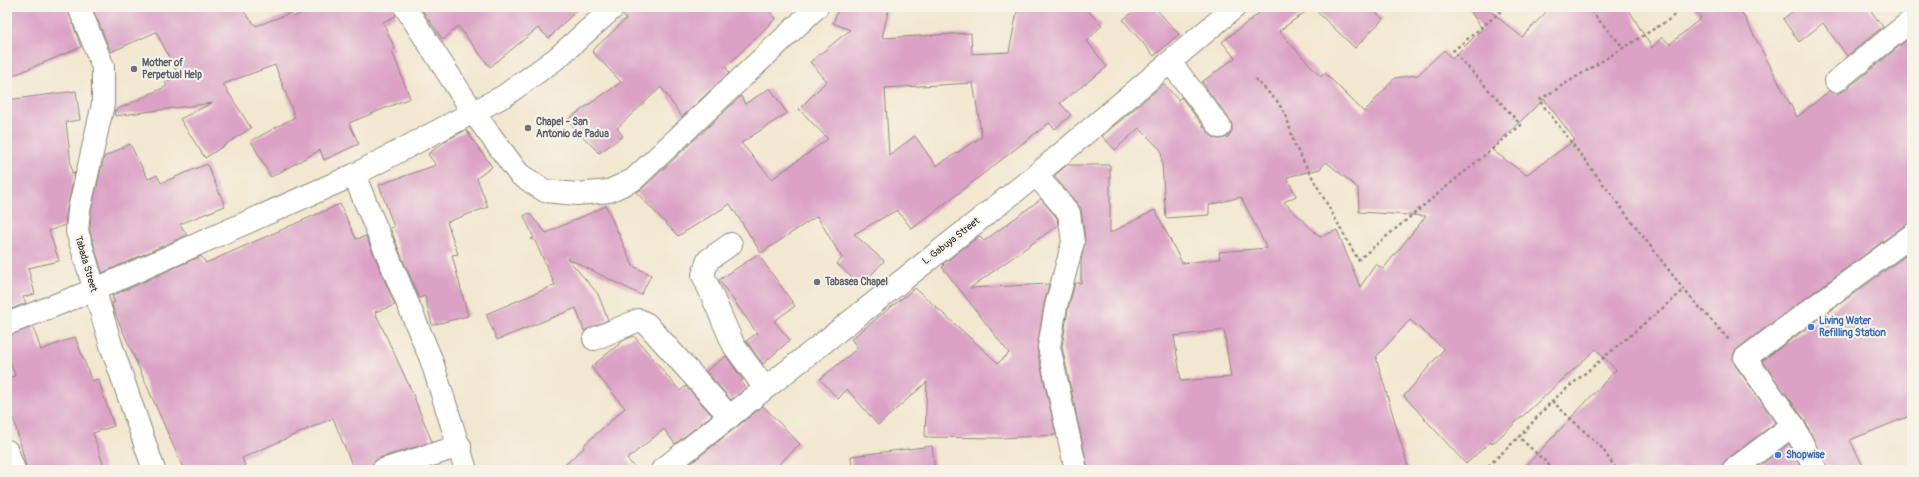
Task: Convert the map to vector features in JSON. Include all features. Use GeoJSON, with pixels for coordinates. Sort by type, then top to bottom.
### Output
{"type":"FeatureCollection","features":[{"type":"Feature","properties":{"kind":"street","name":"Tabada Street"},"geometry":{"type":"LineString","coordinates":[[79,7],[103,67],[103,104],[79,210],[77,231],[94,290],[154,470]]}},
{"type":"Feature","properties":{"kind":"street"},"geometry":{"type":"LineString","coordinates":[[405,7],[473,112],[520,174],[545,191],[577,194],[609,191],[632,180],[817,7]]}},
{"type":"Feature","properties":{"kind":"street"},"geometry":{"type":"LineString","coordinates":[[7,324],[94,290],[354,174],[504,96],[557,58],[614,7]]}},
{"type":"Feature","properties":{"kind":"street","name":"L. Gabuya Street"},"geometry":{"type":"LineString","coordinates":[[662,470],[1036,175],[1232,8]]}},
{"type":"Feature","properties":{"kind":"street"},"geometry":{"type":"LineString","coordinates":[[1836,81],[1912,20]]}},
{"type":"Feature","properties":{"kind":"street"},"geometry":{"type":"LineString","coordinates":[[1170,62],[1220,127]]}},
{"type":"Feature","properties":{"kind":"street"},"geometry":{"type":"LineString","coordinates":[[354,174],[431,359],[460,446],[466,470]]}},
{"type":"Feature","properties":{"kind":"street"},"geometry":{"type":"LineString","coordinates":[[1036,175],[1070,213],[1073,242],[1056,306],[1049,347],[1076,470]]}},
{"type":"Feature","properties":{"kind":"street"},"geometry":{"type":"LineString","coordinates":[[1816,470],[1793,425],[1745,358],[1912,235]]}},
{"type":"Feature","properties":{"kind":"street"},"geometry":{"type":"LineString","coordinates":[[731,244],[708,260],[703,275],[734,346],[765,388]]}},
{"type":"Feature","properties":{"kind":"street"},"geometry":{"type":"LineString","coordinates":[[594,338],[639,320],[643,322],[730,416]]}},
{"type":"Feature","properties":{"kind":"street"},"geometry":{"type":"LineString","coordinates":[[1733,470],[1793,425]]}},
{"type":"Feature","properties":{"kind":"street"},"geometry":{"type":"LineString","coordinates":[[383,470],[460,446]]}},
{"type":"Feature","properties":{"kind":"street"},"geometry":{"type":"LineString","coordinates":[[7,451],[14,470]]}},
{"type":"Feature","properties":{"kind":"path"},"geometry":{"type":"LineString","coordinates":[[1256,79],[1277,101],[1286,115],[1295,146],[1358,260],[1521,125],[1453,51],[1506,7]]}},
{"type":"Feature","properties":{"kind":"path"},"geometry":{"type":"LineString","coordinates":[[1587,7],[1624,48]]}},
{"type":"Feature","properties":{"kind":"path"},"geometry":{"type":"LineString","coordinates":[[1683,7],[1670,19],[1539,100],[1684,290],[1745,358]]}},
{"type":"Feature","properties":{"kind":"path"},"geometry":{"type":"LineString","coordinates":[[1484,470],[1552,401],[1684,290]]}},
{"type":"Feature","properties":{"kind":"path"},"geometry":{"type":"LineString","coordinates":[[1552,401],[1601,447],[1617,470]]}},
{"type":"Feature","properties":{"kind":"path"},"geometry":{"type":"LineString","coordinates":[[1519,436],[1554,470]]}},
{"type":"Feature","properties":{"kind":"building"},"geometry":{"type":"Polygon","coordinates":[[[7,7],[67,7],[81,47],[7,78],[7,7]]]}},
{"type":"Feature","properties":{"kind":"building"},"geometry":{"type":"Polygon","coordinates":[[[92,7],[240,7],[256,26],[291,13],[293,17],[316,7],[393,7],[396,16],[383,22],[395,49],[392,51],[410,98],[349,123],[359,144],[324,160],[320,150],[271,177],[251,141],[295,117],[275,65],[223,84],[251,128],[205,158],[180,119],[212,103],[115,116],[114,111],[167,86],[165,82],[179,76],[156,32],[111,52],[92,7]]]}},
{"type":"Feature","properties":{"kind":"building"},"geometry":{"type":"Polygon","coordinates":[[[420,7],[580,7],[549,38],[538,28],[490,67],[458,26],[443,40],[420,7]]]}},
{"type":"Feature","properties":{"kind":"building"},"geometry":{"type":"Polygon","coordinates":[[[626,7],[765,7],[776,18],[726,67],[729,73],[682,117],[661,87],[617,128],[623,136],[599,153],[567,120],[621,82],[592,51],[626,19],[623,15],[626,7]]]}},
{"type":"Feature","properties":{"kind":"building"},"geometry":{"type":"Polygon","coordinates":[[[839,7],[889,7],[882,38],[971,33],[972,54],[1009,52],[1018,7],[1084,7],[1102,25],[1087,41],[1107,67],[1060,103],[1071,115],[1055,129],[1049,123],[912,229],[897,210],[854,234],[884,261],[861,286],[837,264],[842,258],[817,216],[761,253],[730,204],[678,236],[636,192],[642,189],[741,96],[745,104],[770,88],[787,113],[741,143],[772,179],[828,139],[799,109],[827,81],[810,62],[850,30],[833,23],[839,7]],[[973,83],[885,88],[889,155],[915,136],[936,166],[982,137],[973,83]]]}},
{"type":"Feature","properties":{"kind":"building"},"geometry":{"type":"Polygon","coordinates":[[[1138,7],[1154,7],[1179,34],[1154,56],[1123,20],[1138,7]]]}},
{"type":"Feature","properties":{"kind":"building"},"geometry":{"type":"Polygon","coordinates":[[[1267,7],[1312,7],[1279,31],[1321,77],[1325,73],[1364,112],[1395,78],[1418,75],[1444,50],[1452,59],[1482,29],[1468,7],[1485,7],[1522,37],[1551,7],[1627,7],[1652,48],[1662,37],[1670,44],[1701,18],[1692,7],[1739,7],[1797,117],[1829,91],[1838,93],[1844,91],[1912,36],[1912,223],[1905,225],[1738,348],[1734,353],[1733,359],[1735,365],[1776,422],[1726,460],[1722,465],[1721,470],[1522,470],[1616,370],[1596,349],[1492,444],[1490,442],[1466,464],[1404,396],[1444,349],[1410,320],[1376,357],[1409,470],[1088,470],[1062,347],[1068,309],[1075,283],[1081,283],[1081,261],[1085,240],[1081,208],[1054,176],[1067,165],[1110,165],[1110,233],[1155,210],[1182,263],[1220,259],[1219,252],[1267,248],[1241,197],[1209,205],[1209,215],[1166,218],[1161,150],[1139,128],[1115,150],[1102,136],[1164,84],[1178,100],[1181,97],[1210,135],[1216,139],[1228,137],[1232,131],[1230,120],[1202,82],[1235,58],[1222,42],[1267,7]],[[1544,99],[1491,149],[1526,175],[1575,140],[1544,99]],[[1326,162],[1320,169],[1287,177],[1296,196],[1284,202],[1320,237],[1337,230],[1360,287],[1376,264],[1383,269],[1426,216],[1359,212],[1358,188],[1326,162]],[[1224,330],[1174,336],[1181,381],[1231,377],[1224,330]]]}},
{"type":"Feature","properties":{"kind":"building"},"geometry":{"type":"Polygon","coordinates":[[[1312,7],[1370,7],[1383,19],[1355,48],[1312,7]]]}},
{"type":"Feature","properties":{"kind":"building"},"geometry":{"type":"Polygon","coordinates":[[[1798,7],[1868,7],[1883,27],[1847,56],[1823,23],[1799,42],[1783,19],[1798,7]]]}},
{"type":"Feature","properties":{"kind":"building"},"geometry":{"type":"Polygon","coordinates":[[[76,91],[80,120],[66,122],[72,173],[75,172],[67,207],[65,225],[49,231],[59,261],[28,268],[35,294],[23,297],[26,303],[7,311],[7,100],[76,91]]]}},
{"type":"Feature","properties":{"kind":"building"},"geometry":{"type":"Polygon","coordinates":[[[466,130],[492,167],[477,178],[488,207],[447,222],[458,254],[452,255],[468,316],[432,325],[425,296],[419,298],[390,228],[394,227],[379,185],[436,165],[428,154],[447,140],[466,130]]]}},
{"type":"Feature","properties":{"kind":"building"},"geometry":{"type":"Polygon","coordinates":[[[130,144],[148,179],[157,175],[161,183],[207,164],[225,206],[180,224],[187,235],[102,273],[90,230],[91,212],[104,157],[130,144]]]}},
{"type":"Feature","properties":{"kind":"building"},"geometry":{"type":"Polygon","coordinates":[[[1041,199],[1057,218],[1058,225],[970,288],[1049,284],[1044,304],[1037,349],[1056,435],[1001,438],[925,437],[927,382],[878,425],[847,389],[838,399],[820,379],[858,348],[851,339],[915,288],[998,363],[1009,353],[942,267],[944,265],[943,264],[979,236],[984,241],[1041,199]]]}},
{"type":"Feature","properties":{"kind":"building"},"geometry":{"type":"Polygon","coordinates":[[[340,204],[356,239],[366,236],[395,305],[375,312],[412,392],[432,442],[379,458],[374,462],[371,470],[354,470],[333,418],[242,458],[247,470],[184,470],[113,309],[112,303],[115,302],[112,296],[201,256],[206,263],[340,204]]]}},
{"type":"Feature","properties":{"kind":"building"},"geometry":{"type":"Polygon","coordinates":[[[606,206],[633,266],[651,275],[641,295],[567,258],[598,294],[608,320],[584,331],[576,308],[497,340],[486,314],[555,285],[535,241],[531,239],[534,238],[524,216],[529,213],[546,233],[606,206]]]}},
{"type":"Feature","properties":{"kind":"building"},"geometry":{"type":"Polygon","coordinates":[[[1912,251],[1912,415],[1850,440],[1865,470],[1828,470],[1804,419],[1762,361],[1912,251]]]}},
{"type":"Feature","properties":{"kind":"building"},"geometry":{"type":"Polygon","coordinates":[[[758,254],[795,306],[774,321],[790,340],[763,364],[746,341],[757,333],[719,280],[758,254]]]}},
{"type":"Feature","properties":{"kind":"building"},"geometry":{"type":"Polygon","coordinates":[[[33,327],[41,350],[75,337],[92,381],[98,379],[114,426],[93,433],[105,470],[27,470],[11,408],[7,409],[7,378],[15,376],[7,352],[7,336],[33,327]]]}},
{"type":"Feature","properties":{"kind":"building"},"geometry":{"type":"Polygon","coordinates":[[[634,336],[680,391],[686,386],[712,415],[675,444],[664,429],[627,459],[637,470],[559,470],[625,408],[591,367],[624,340],[634,336]]]}},
{"type":"Feature","properties":{"kind":"building"},"geometry":{"type":"Polygon","coordinates":[[[726,356],[743,380],[740,382],[746,388],[731,400],[706,371],[726,356]]]}},
{"type":"Feature","properties":{"kind":"building"},"geometry":{"type":"Polygon","coordinates":[[[763,406],[800,444],[773,470],[695,470],[690,464],[763,406]]]}},
{"type":"Feature","properties":{"kind":"building","name":"Shopwise"},"geometry":{"type":"Polygon","coordinates":[[[1789,444],[1802,470],[1754,470],[1789,444]]]}},
{"type":"Feature","properties":{"kind":"building"},"geometry":{"type":"Polygon","coordinates":[[[932,446],[935,470],[852,470],[851,456],[932,446]]]}},
{"type":"Feature","properties":{"kind":"place","name":"Mother of Perpetual Help"},"geometry":{"type":"Point","coordinates":[134,69]}},
{"type":"Feature","properties":{"kind":"place","name":"Chapel - San Antonio de Padua"},"geometry":{"type":"Point","coordinates":[528,128]}},
{"type":"Feature","properties":{"kind":"place","name":"Tabasea Chapel"},"geometry":{"type":"Point","coordinates":[817,282]}},
{"type":"Feature","properties":{"kind":"place","name":"Living Water Refilling Station"},"geometry":{"type":"Point","coordinates":[1811,327]}},
{"type":"Feature","properties":{"kind":"place","name":"Shopwise"},"geometry":{"type":"Point","coordinates":[1778,455]}}]}
